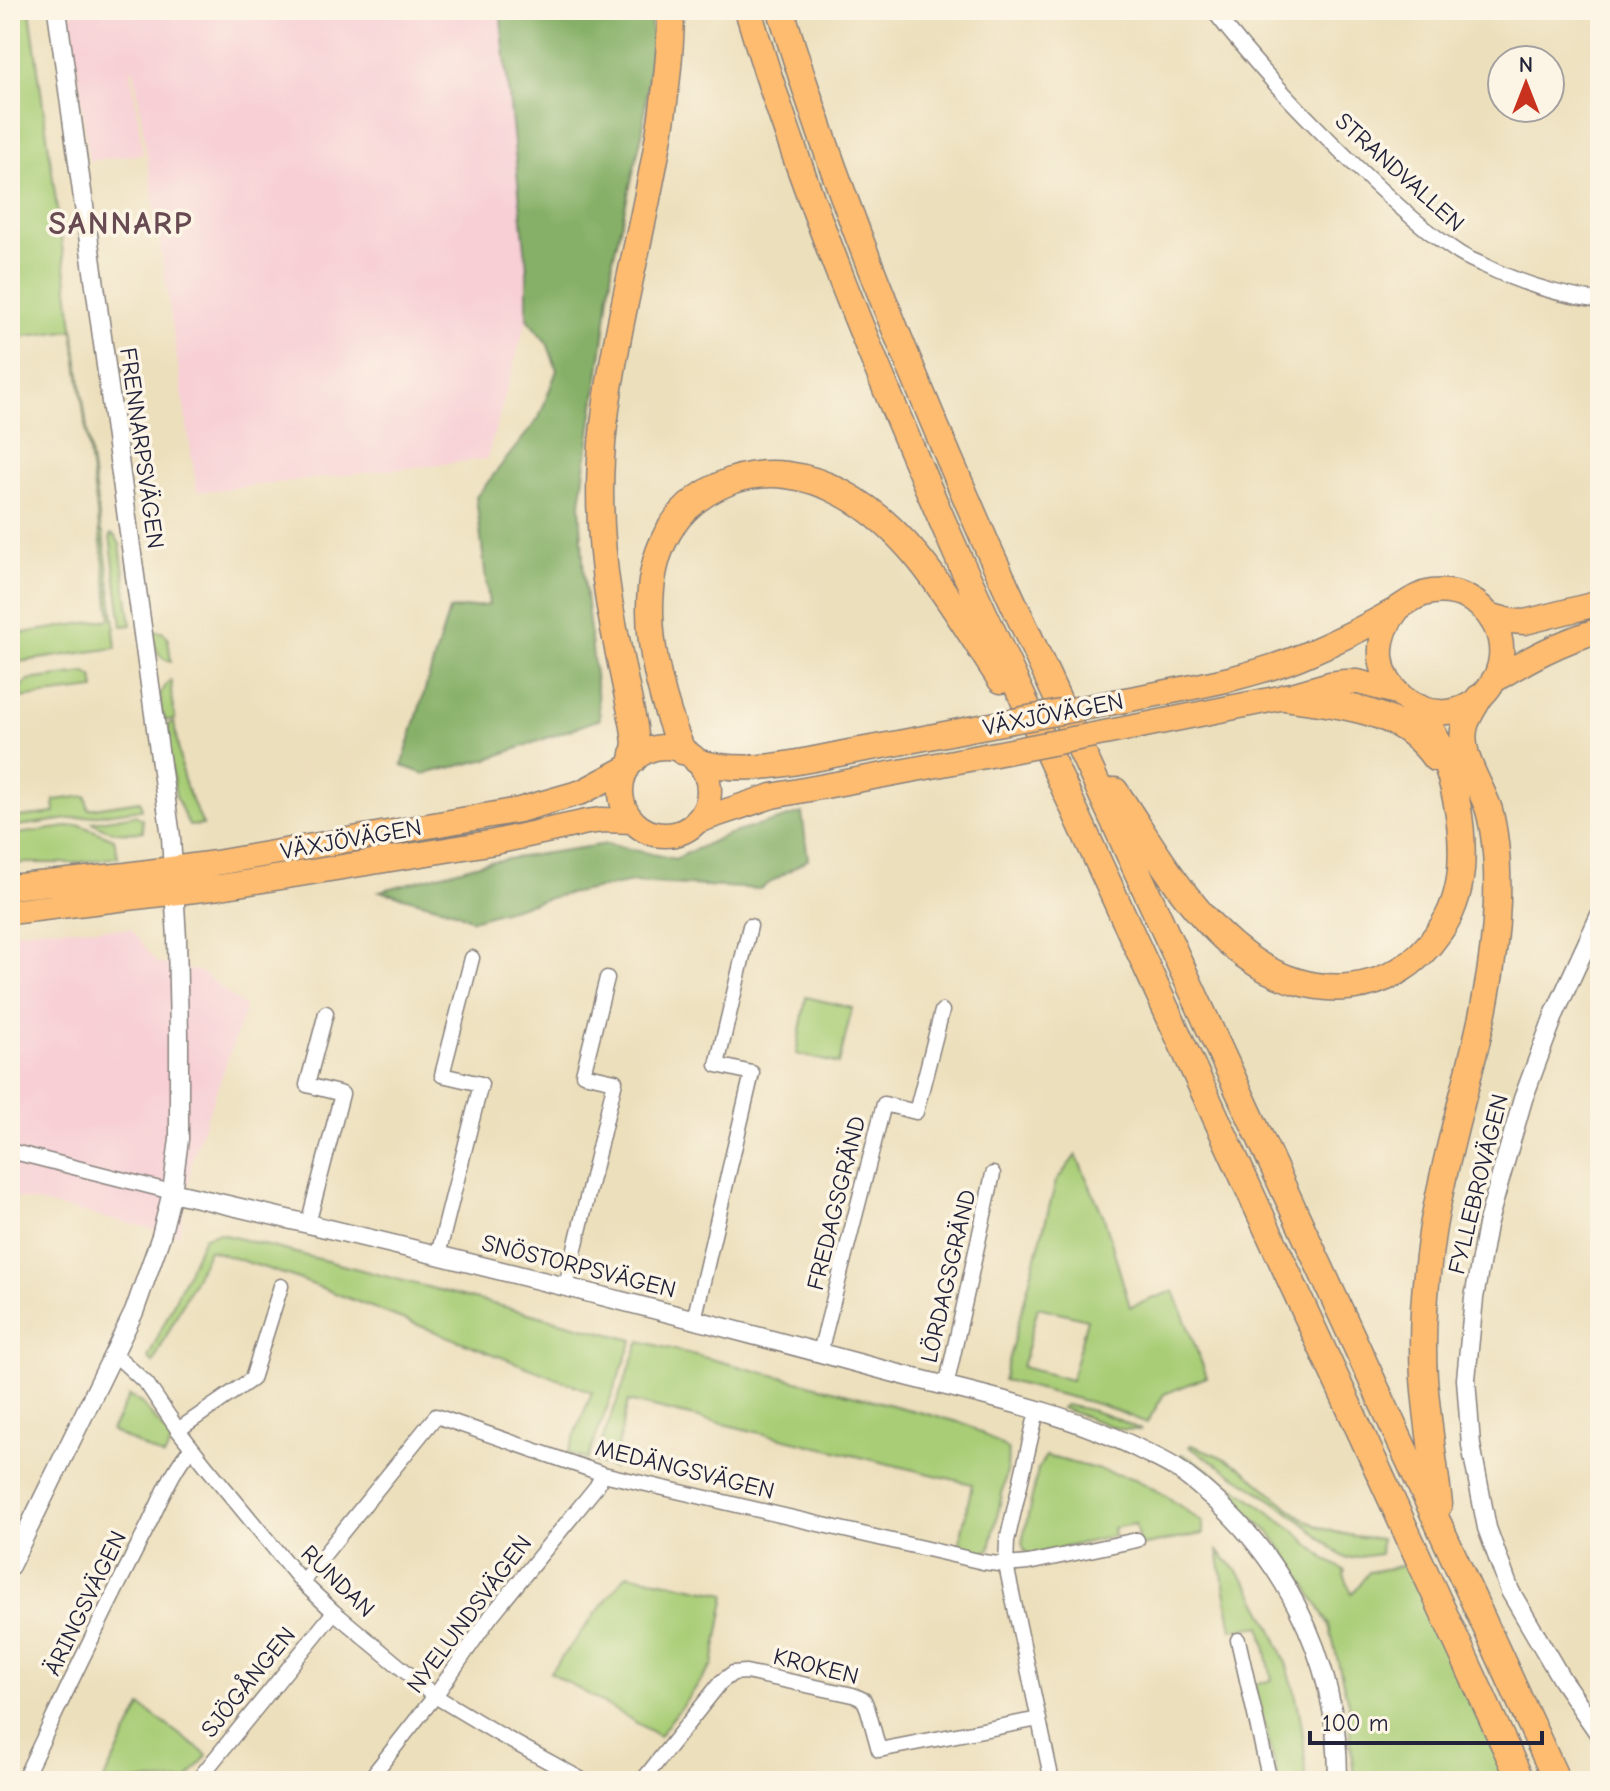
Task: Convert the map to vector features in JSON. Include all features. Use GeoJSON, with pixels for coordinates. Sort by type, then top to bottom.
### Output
{"type":"FeatureCollection","features":[{"type":"Feature","properties":{"kind":"highway"},"geometry":{"type":"LineString","coordinates":[[633,821],[624,807],[621,792],[636,743],[603,557],[601,472],[604,428],[618,336],[662,117],[671,10]]}},
{"type":"Feature","properties":{"kind":"highway"},"geometry":{"type":"LineString","coordinates":[[748,10],[820,224],[903,433],[1521,1781]]}},
{"type":"Feature","properties":{"kind":"highway"},"geometry":{"type":"LineString","coordinates":[[781,10],[860,242],[988,548],[1557,1781]]}},
{"type":"Feature","properties":{"kind":"highway"},"geometry":{"type":"LineString","coordinates":[[697,821],[705,808],[708,791],[705,775],[673,730],[653,651],[649,599],[652,575],[659,550],[684,511],[700,496],[721,485],[757,474],[799,476],[820,483],[842,493],[886,523],[925,567],[1049,753]]}},
{"type":"Feature","properties":{"kind":"highway","name":"VÄXJÖVÄGEN"},"geometry":{"type":"LineString","coordinates":[[10,887],[173,869],[519,810],[582,792],[656,748],[665,747],[717,767],[768,767],[1221,681],[1275,667],[1343,638],[1428,592],[1445,591],[1462,595],[1477,603],[1489,615],[1525,622],[1600,603]]}},
{"type":"Feature","properties":{"kind":"highway"},"geometry":{"type":"LineString","coordinates":[[1396,692],[1383,669],[1381,643],[1390,619],[1398,609]]}},
{"type":"Feature","properties":{"kind":"highway"},"geometry":{"type":"LineString","coordinates":[[1443,1534],[1424,1377],[1425,1284],[1444,1174],[1484,1010],[1497,926],[1496,844],[1490,813],[1464,752],[1463,740],[1469,716],[1499,668],[1501,641],[1489,615]]}},
{"type":"Feature","properties":{"kind":"highway"},"geometry":{"type":"LineString","coordinates":[[1419,708],[1435,712],[1466,706],[1526,660],[1573,638],[1600,630]]}},
{"type":"Feature","properties":{"kind":"highway","name":"VÄXJÖVÄGEN"},"geometry":{"type":"LineString","coordinates":[[10,912],[174,894],[495,842],[602,820],[633,821],[646,831],[664,835],[681,832],[697,821],[772,796],[1285,697],[1330,684],[1370,684],[1396,692],[1419,708]]}},
{"type":"Feature","properties":{"kind":"highway"},"geometry":{"type":"LineString","coordinates":[[1285,697],[1371,712],[1398,723],[1417,736],[1452,784]]}},
{"type":"Feature","properties":{"kind":"highway"},"geometry":{"type":"LineString","coordinates":[[1070,725],[1181,888],[1224,938],[1271,972],[1301,984],[1333,988],[1362,986],[1389,977],[1411,963],[1432,943],[1446,923],[1456,899],[1461,872],[1459,815],[1442,751],[1419,708]]}},
{"type":"Feature","properties":{"kind":"street","name":"FRENNARPSVÄGEN"},"geometry":{"type":"LineString","coordinates":[[10,1566],[134,1312],[161,1236],[172,1192],[179,1139],[179,1034],[171,837],[57,10]]}},
{"type":"Feature","properties":{"kind":"street","name":"STRANDVALLEN"},"geometry":{"type":"LineString","coordinates":[[1213,10],[1268,78],[1340,151],[1394,202],[1457,252],[1535,287],[1600,301]]}},
{"type":"Feature","properties":{"kind":"street","name":"FYLLEBROVÄGEN"},"geometry":{"type":"LineString","coordinates":[[1600,915],[1555,1013],[1519,1113],[1487,1225],[1474,1298],[1466,1379],[1471,1445],[1487,1528],[1510,1591],[1562,1680],[1600,1735]]}},
{"type":"Feature","properties":{"kind":"street"},"geometry":{"type":"LineString","coordinates":[[694,1320],[752,1073],[717,1065],[750,926]]}},
{"type":"Feature","properties":{"kind":"street"},"geometry":{"type":"LineString","coordinates":[[438,1255],[481,1084],[442,1075],[472,958]]}},
{"type":"Feature","properties":{"kind":"street"},"geometry":{"type":"LineString","coordinates":[[566,1286],[615,1081],[583,1074],[607,978]]}},
{"type":"Feature","properties":{"kind":"street","name":"FREDAGSGRÄND"},"geometry":{"type":"LineString","coordinates":[[820,1352],[884,1104],[916,1112],[942,1011]]}},
{"type":"Feature","properties":{"kind":"street"},"geometry":{"type":"LineString","coordinates":[[308,1224],[342,1094],[307,1085],[326,1013]]}},
{"type":"Feature","properties":{"kind":"street","name":"SNÖSTORPSVÄGEN"},"geometry":{"type":"LineString","coordinates":[[10,1151],[566,1286],[820,1352],[1037,1411],[1096,1429],[1132,1445],[1180,1471],[1220,1505],[1243,1527],[1282,1579],[1313,1641],[1328,1688],[1335,1729],[1338,1781]]}},
{"type":"Feature","properties":{"kind":"street","name":"LÖRDAGSGRÄND"},"geometry":{"type":"LineString","coordinates":[[946,1387],[993,1174]]}},
{"type":"Feature","properties":{"kind":"street"},"geometry":{"type":"LineString","coordinates":[[178,1430],[252,1379],[281,1286]]}},
{"type":"Feature","properties":{"kind":"street","name":"RUNDAN"},"geometry":{"type":"LineString","coordinates":[[112,1356],[147,1384],[192,1448],[302,1582],[334,1612],[435,1696],[584,1781]]}},
{"type":"Feature","properties":{"kind":"street"},"geometry":{"type":"LineString","coordinates":[[1037,1411],[1007,1541],[1006,1565],[1052,1781]]}},
{"type":"Feature","properties":{"kind":"street","name":"MEDÄNGSVÄGEN"},"geometry":{"type":"LineString","coordinates":[[302,1582],[436,1416],[603,1474],[983,1562],[1006,1565],[1028,1563],[1137,1540]]}},
{"type":"Feature","properties":{"kind":"street","name":"ÄRINGSVÄGEN"},"geometry":{"type":"LineString","coordinates":[[23,1781],[129,1564],[176,1472],[192,1448]]}},
{"type":"Feature","properties":{"kind":"street","name":"NYELUNDSVÄGEN"},"geometry":{"type":"LineString","coordinates":[[368,1781],[435,1696],[491,1616],[596,1487],[603,1474]]}},
{"type":"Feature","properties":{"kind":"street","name":"SJÖGÅNGEN"},"geometry":{"type":"LineString","coordinates":[[197,1781],[334,1612]]}},
{"type":"Feature","properties":{"kind":"street"},"geometry":{"type":"LineString","coordinates":[[1238,1640],[1270,1781]]}},
{"type":"Feature","properties":{"kind":"street","name":"KROKEN"},"geometry":{"type":"LineString","coordinates":[[642,1781],[721,1682],[733,1673],[746,1672],[864,1700],[879,1750],[1039,1719]]}},
{"type":"Feature","properties":{"kind":"shaded area"},"geometry":{"type":"Polygon","coordinates":[[[70,10],[501,10],[527,268],[527,319],[487,459],[197,492],[134,69],[131,69],[143,154],[89,161],[70,10]]]}},
{"type":"Feature","properties":{"kind":"shaded area"},"geometry":{"type":"Polygon","coordinates":[[[45,928],[131,929],[157,963],[202,972],[246,1008],[193,1156],[179,1235],[10,1196],[10,932],[45,928]]]}},
{"type":"Feature","properties":{"kind":"green space"},"geometry":{"type":"Polygon","coordinates":[[[10,10],[30,10],[103,533],[116,648],[10,663],[10,635],[111,619],[73,330],[10,338],[10,10]]]}},
{"type":"Feature","properties":{"kind":"green space"},"geometry":{"type":"Polygon","coordinates":[[[500,10],[650,10],[652,36],[643,130],[613,259],[580,503],[584,578],[600,719],[488,759],[424,774],[402,766],[449,610],[489,605],[476,497],[539,418],[557,370],[547,343],[527,319],[527,268],[500,10]]]}},
{"type":"Feature","properties":{"kind":"green space"},"geometry":{"type":"Polygon","coordinates":[[[111,534],[120,544],[131,625],[122,626],[111,534]]]}},
{"type":"Feature","properties":{"kind":"green space"},"geometry":{"type":"Polygon","coordinates":[[[152,632],[163,632],[168,638],[171,662],[159,654],[152,632]]]}},
{"type":"Feature","properties":{"kind":"green space"},"geometry":{"type":"Polygon","coordinates":[[[85,673],[93,677],[95,689],[20,698],[19,689],[28,680],[85,673]]]}},
{"type":"Feature","properties":{"kind":"green space"},"geometry":{"type":"Polygon","coordinates":[[[170,680],[175,720],[165,720],[160,694],[170,680]]]}},
{"type":"Feature","properties":{"kind":"green space"},"geometry":{"type":"Polygon","coordinates":[[[174,723],[183,777],[203,825],[189,826],[176,797],[167,740],[170,739],[168,724],[174,723]]]}},
{"type":"Feature","properties":{"kind":"green space"},"geometry":{"type":"Polygon","coordinates":[[[86,796],[88,809],[140,801],[142,809],[10,827],[10,818],[55,813],[54,800],[86,796]]]}},
{"type":"Feature","properties":{"kind":"green space"},"geometry":{"type":"Polygon","coordinates":[[[802,813],[808,859],[760,889],[633,882],[557,896],[472,920],[452,910],[380,891],[487,862],[607,844],[675,859],[726,835],[802,813]]]}},
{"type":"Feature","properties":{"kind":"green space"},"geometry":{"type":"Polygon","coordinates":[[[135,815],[142,819],[143,831],[116,832],[92,822],[135,815]]]}},
{"type":"Feature","properties":{"kind":"green space"},"geometry":{"type":"Polygon","coordinates":[[[80,825],[114,839],[118,857],[75,863],[10,863],[10,835],[80,825]]]}},
{"type":"Feature","properties":{"kind":"green space"},"geometry":{"type":"Polygon","coordinates":[[[806,997],[852,1008],[839,1064],[796,1054],[806,997]]]}},
{"type":"Feature","properties":{"kind":"green space"},"geometry":{"type":"Polygon","coordinates":[[[1076,1155],[1104,1217],[1130,1307],[1174,1291],[1207,1377],[1164,1394],[1147,1423],[1101,1405],[1003,1380],[1056,1182],[1076,1155]],[[1038,1307],[1022,1367],[1071,1380],[1087,1319],[1038,1307]]]}},
{"type":"Feature","properties":{"kind":"green space"},"geometry":{"type":"Polygon","coordinates":[[[218,1233],[633,1340],[587,1460],[568,1453],[592,1392],[293,1277],[209,1250],[153,1363],[148,1358],[204,1237],[218,1233]]]}},
{"type":"Feature","properties":{"kind":"green space"},"geometry":{"type":"Polygon","coordinates":[[[640,1341],[966,1424],[1008,1449],[1007,1471],[990,1549],[980,1556],[958,1550],[972,1484],[628,1401],[613,1468],[594,1462],[640,1341]]]}},
{"type":"Feature","properties":{"kind":"green space"},"geometry":{"type":"Polygon","coordinates":[[[129,1396],[141,1403],[173,1440],[164,1457],[111,1431],[129,1396]]]}},
{"type":"Feature","properties":{"kind":"green space"},"geometry":{"type":"Polygon","coordinates":[[[1065,1405],[1104,1414],[1141,1430],[1119,1429],[1061,1408],[1065,1405]]]}},
{"type":"Feature","properties":{"kind":"green space"},"geometry":{"type":"Polygon","coordinates":[[[1191,1445],[1241,1468],[1309,1522],[1343,1534],[1381,1539],[1380,1554],[1347,1559],[1279,1505],[1189,1447],[1191,1445]]]}},
{"type":"Feature","properties":{"kind":"green space"},"geometry":{"type":"Polygon","coordinates":[[[1182,1454],[1240,1491],[1345,1571],[1352,1594],[1369,1572],[1411,1564],[1507,1781],[1354,1781],[1348,1703],[1329,1625],[1273,1536],[1233,1499],[1187,1469],[1178,1459],[1182,1454]]]}},
{"type":"Feature","properties":{"kind":"green space"},"geometry":{"type":"Polygon","coordinates":[[[1046,1456],[1135,1479],[1165,1495],[1203,1523],[1203,1534],[1140,1546],[1135,1524],[1113,1528],[1114,1536],[1031,1555],[1022,1543],[1038,1469],[1046,1456]]]}},
{"type":"Feature","properties":{"kind":"green space"},"geometry":{"type":"Polygon","coordinates":[[[1218,1551],[1250,1588],[1270,1625],[1287,1667],[1303,1735],[1305,1781],[1279,1781],[1254,1685],[1272,1680],[1261,1626],[1232,1630],[1218,1551]]]}},
{"type":"Feature","properties":{"kind":"green space"},"geometry":{"type":"Polygon","coordinates":[[[627,1574],[726,1594],[713,1665],[659,1736],[550,1672],[627,1574]]]}},
{"type":"Feature","properties":{"kind":"green space"},"geometry":{"type":"Polygon","coordinates":[[[141,1706],[207,1755],[187,1781],[103,1781],[141,1706]]]}},
{"type":"Feature","properties":{"kind":"district","name":"SANNARP"},"geometry":{"type":"Point","coordinates":[121,223]}}]}
